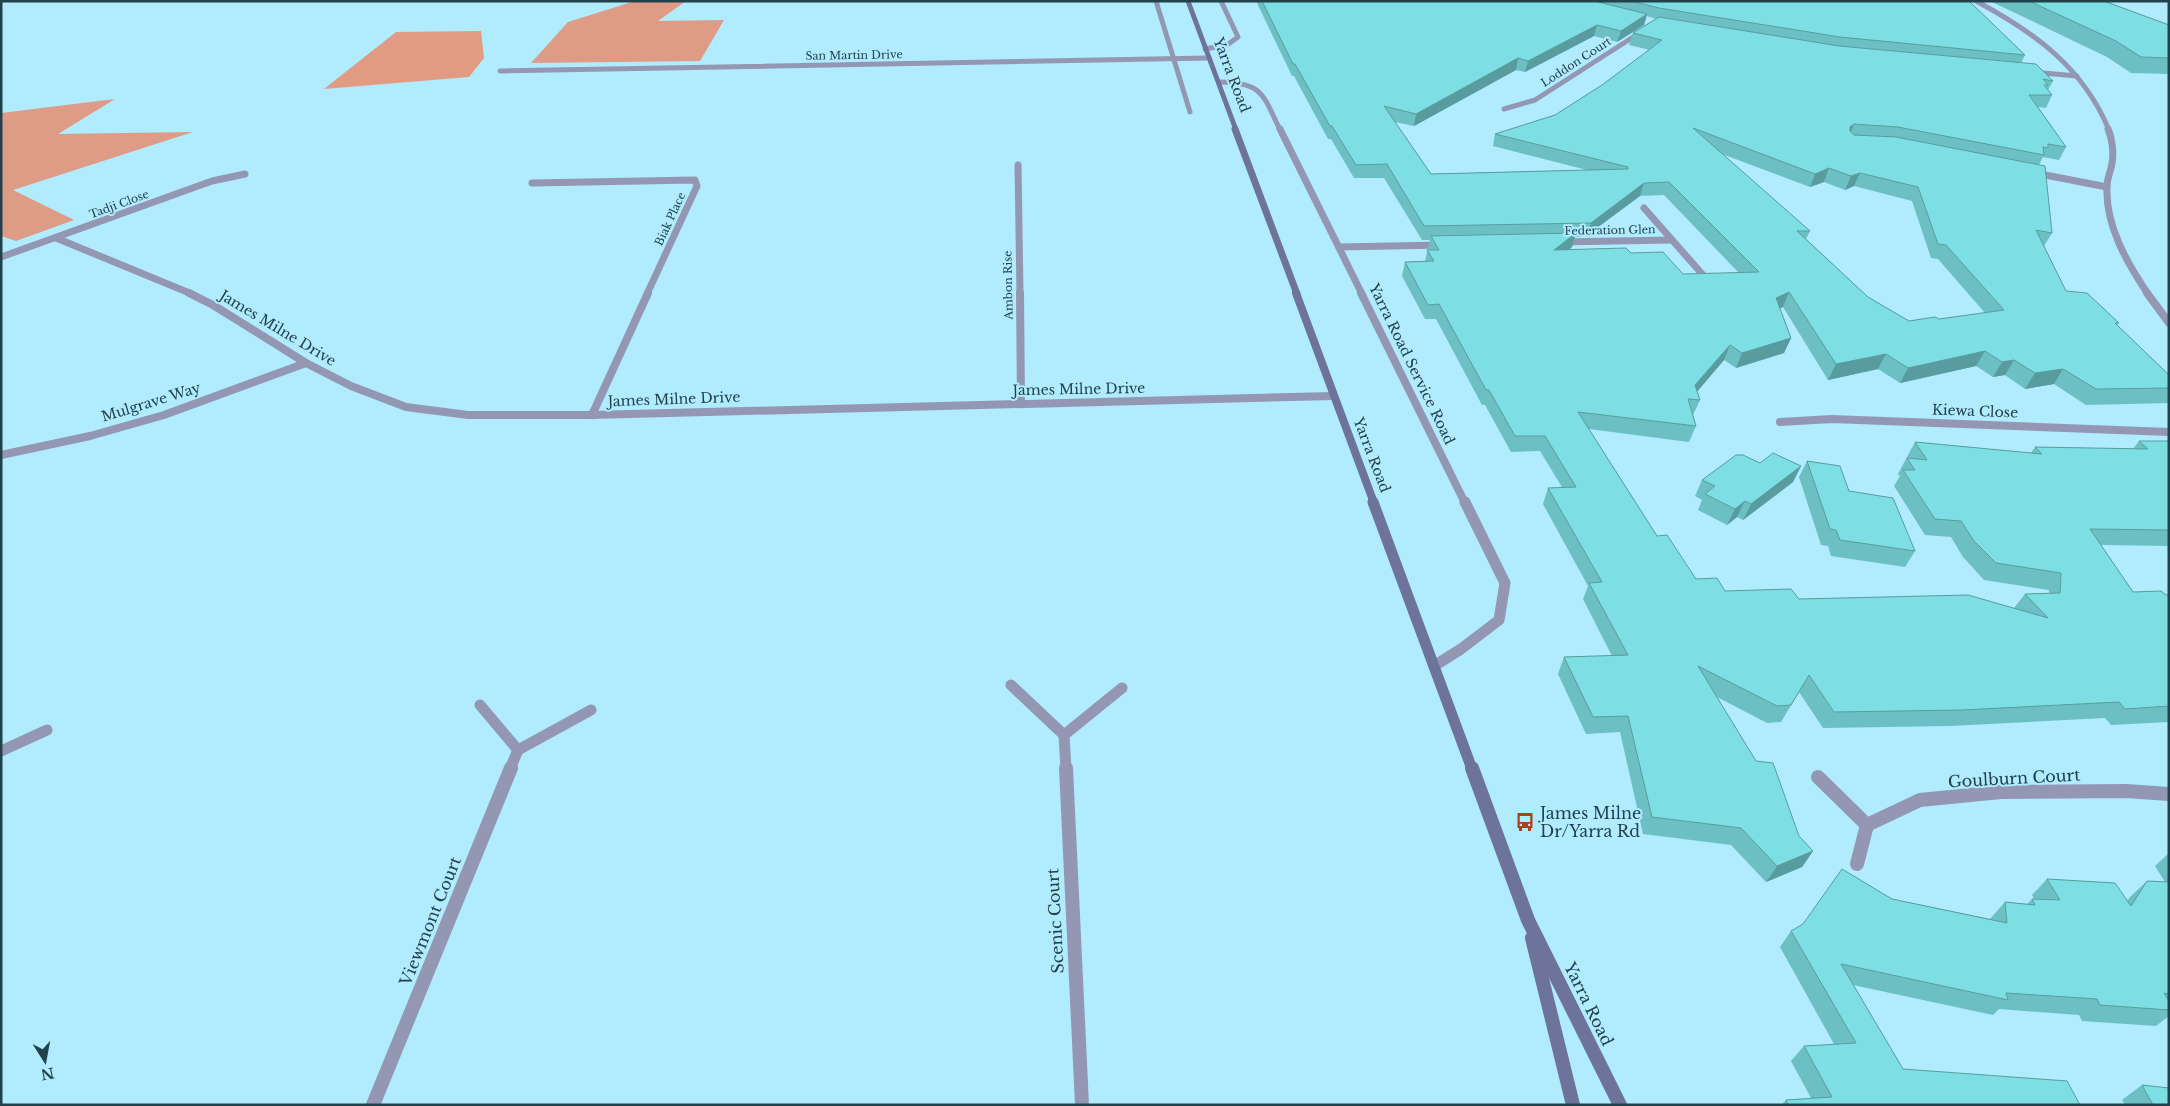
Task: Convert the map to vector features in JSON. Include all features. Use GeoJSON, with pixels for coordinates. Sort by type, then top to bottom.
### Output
{"type":"FeatureCollection","features":[{"type":"Feature","properties":{"kind":"main road","name":"Yarra Road"},"geometry":{"type":"LineString","coordinates":[[1188,1],[1528,920],[1620,1105]]}},
{"type":"Feature","properties":{"kind":"main road","name":"Yarra Road"},"geometry":{"type":"LineString","coordinates":[[1528,920],[1573,1105]]}},
{"type":"Feature","properties":{"kind":"street"},"geometry":{"type":"LineString","coordinates":[[1156,1],[1190,112]]}},
{"type":"Feature","properties":{"kind":"street"},"geometry":{"type":"LineString","coordinates":[[1205,49],[1228,45],[1238,37],[1221,1]]}},
{"type":"Feature","properties":{"kind":"street"},"geometry":{"type":"LineString","coordinates":[[1976,1],[2013,22],[2041,41],[2077,76],[2099,106],[2109,134],[2113,158],[2107,187],[2110,213],[2120,246],[2137,279],[2169,323]]}},
{"type":"Feature","properties":{"kind":"street","name":"Loddon Court"},"geometry":{"type":"LineString","coordinates":[[1504,109],[1535,100],[1647,28]]}},
{"type":"Feature","properties":{"kind":"street","name":"San Martin Drive"},"geometry":{"type":"LineString","coordinates":[[500,71],[1209,58]]}},
{"type":"Feature","properties":{"kind":"street"},"geometry":{"type":"LineString","coordinates":[[2029,72],[2077,76]]}},
{"type":"Feature","properties":{"kind":"street","name":"Yarra Road Service Road"},"geometry":{"type":"LineString","coordinates":[[1219,82],[1242,83],[1254,87],[1262,93],[1505,583],[1499,620],[1434,666]]}},
{"type":"Feature","properties":{"kind":"street","name":"Ambon Rise"},"geometry":{"type":"LineString","coordinates":[[1018,165],[1022,404]]}},
{"type":"Feature","properties":{"kind":"street"},"geometry":{"type":"LineString","coordinates":[[2032,172],[2107,187]]}},
{"type":"Feature","properties":{"kind":"street","name":"Tadji Close"},"geometry":{"type":"LineString","coordinates":[[1,257],[212,181],[245,174]]}},
{"type":"Feature","properties":{"kind":"street","name":"Biak Place"},"geometry":{"type":"LineString","coordinates":[[532,183],[681,179],[695,180],[697,186],[592,415]]}},
{"type":"Feature","properties":{"kind":"street","name":"Federation Glen"},"geometry":{"type":"LineString","coordinates":[[1644,208],[1711,283]]}},
{"type":"Feature","properties":{"kind":"street","name":"James Milne Drive"},"geometry":{"type":"LineString","coordinates":[[56,238],[178,287],[213,305],[306,363],[351,386],[406,407],[468,415],[592,415],[1333,396]]}},
{"type":"Feature","properties":{"kind":"street","name":"Federation Glen"},"geometry":{"type":"LineString","coordinates":[[1554,242],[1671,240]]}},
{"type":"Feature","properties":{"kind":"street"},"geometry":{"type":"LineString","coordinates":[[1339,247],[1456,244]]}},
{"type":"Feature","properties":{"kind":"street","name":"Mulgrave Way"},"geometry":{"type":"LineString","coordinates":[[1,455],[90,436],[164,415],[306,363]]}},
{"type":"Feature","properties":{"kind":"street","name":"Kiewa Close"},"geometry":{"type":"LineString","coordinates":[[1780,422],[1832,418],[2169,432]]}},
{"type":"Feature","properties":{"kind":"street"},"geometry":{"type":"LineString","coordinates":[[1010,685],[1064,735],[1122,688]]}},
{"type":"Feature","properties":{"kind":"street"},"geometry":{"type":"LineString","coordinates":[[480,705],[518,750],[591,710]]}},
{"type":"Feature","properties":{"kind":"street"},"geometry":{"type":"LineString","coordinates":[[1,750],[47,730]]}},
{"type":"Feature","properties":{"kind":"street","name":"Scenic Court"},"geometry":{"type":"LineString","coordinates":[[1064,735],[1082,1105]]}},
{"type":"Feature","properties":{"kind":"street","name":"Viewmont Court"},"geometry":{"type":"LineString","coordinates":[[373,1105],[518,750]]}},
{"type":"Feature","properties":{"kind":"street"},"geometry":{"type":"LineString","coordinates":[[1818,777],[1867,825],[1857,864]]}},
{"type":"Feature","properties":{"kind":"street","name":"Goulburn Court"},"geometry":{"type":"LineString","coordinates":[[1867,825],[1920,800],[2001,792],[2126,790],[2169,794]]}},
{"type":"Feature","properties":{"kind":"shaded area"},"geometry":{"type":"Polygon","coordinates":[[[635,1],[686,1],[658,21],[724,20],[700,61],[531,63],[568,22],[635,1]]]}},
{"type":"Feature","properties":{"kind":"shaded area"},"geometry":{"type":"Polygon","coordinates":[[[481,31],[484,58],[469,77],[324,89],[396,32],[481,31]]]}},
{"type":"Feature","properties":{"kind":"shaded area"},"geometry":{"type":"Polygon","coordinates":[[[115,99],[58,134],[193,132],[13,190],[74,220],[16,241],[1,236],[1,113],[115,99]]]}},
{"type":"Feature","properties":{"kind":"building"},"geometry":{"type":"Polygon","coordinates":[[[1262,1],[1594,1],[1647,14],[1621,31],[1597,25],[1528,61],[1518,58],[1416,114],[1384,106],[1431,174],[1628,169],[1628,167],[1495,134],[1555,115],[1602,85],[1662,40],[1633,33],[1659,17],[1839,46],[2036,64],[2053,81],[2043,79],[2048,85],[2044,85],[2052,95],[2029,95],[2066,147],[2048,144],[2048,148],[2043,147],[2044,155],[1898,127],[1854,124],[1850,127],[1850,131],[1854,135],[1896,137],[2045,166],[2052,233],[2036,230],[2066,291],[2087,293],[2119,323],[2115,323],[2169,375],[2169,388],[2096,389],[2063,369],[2035,373],[2014,360],[2002,362],[1985,351],[1908,368],[1886,354],[1836,364],[1789,292],[1776,298],[1791,338],[1742,353],[1730,345],[1695,385],[1700,400],[1688,399],[1696,426],[1578,412],[1657,536],[1667,535],[1696,579],[1717,578],[1725,591],[1791,589],[1799,599],[1968,595],[2048,618],[2025,594],[2060,593],[2061,573],[1996,563],[1974,541],[1961,521],[1935,519],[1903,470],[1915,470],[1907,458],[1927,460],[1915,442],[2042,454],[2035,447],[2148,449],[2139,441],[2169,441],[2169,530],[2090,529],[2133,592],[2161,591],[2169,595],[2169,706],[2125,709],[2119,702],[1962,710],[1834,712],[1809,675],[1791,705],[1777,706],[1698,666],[1756,761],[1773,763],[1799,836],[1813,851],[1777,866],[1741,828],[1652,817],[1628,716],[1593,717],[1564,657],[1628,655],[1589,583],[1602,582],[1548,488],[1576,487],[1545,436],[1515,436],[1489,390],[1486,390],[1439,304],[1428,305],[1405,262],[1434,261],[1427,250],[1439,250],[1431,236],[1576,233],[1554,250],[1626,248],[1631,253],[1663,252],[1683,274],[1759,272],[1669,182],[1644,183],[1591,223],[1424,226],[1387,164],[1356,165],[1332,126],[1330,126],[1295,64],[1293,64],[1262,1]],[[1693,128],[1810,231],[1797,231],[1868,297],[1909,321],[2004,310],[1946,245],[1938,244],[1918,187],[1860,173],[1851,176],[1829,168],[1815,174],[1693,128]]]}},
{"type":"Feature","properties":{"kind":"building"},"geometry":{"type":"Polygon","coordinates":[[[1631,1],[1969,1],[2025,55],[1840,37],[1659,8],[1631,1]]]}},
{"type":"Feature","properties":{"kind":"building"},"geometry":{"type":"Polygon","coordinates":[[[2029,1],[2104,1],[2169,25],[2169,58],[2141,57],[2116,41],[2029,1]]]}},
{"type":"Feature","properties":{"kind":"building"},"geometry":{"type":"Polygon","coordinates":[[[1773,453],[1801,466],[1751,504],[1745,501],[1735,509],[1705,494],[1715,486],[1702,480],[1736,455],[1743,455],[1760,463],[1773,453]]]}},
{"type":"Feature","properties":{"kind":"building"},"geometry":{"type":"Polygon","coordinates":[[[1807,461],[1840,466],[1849,491],[1893,498],[1915,551],[1840,540],[1836,530],[1830,529],[1807,461]]]}},
{"type":"Feature","properties":{"kind":"building"},"geometry":{"type":"Polygon","coordinates":[[[1842,869],[1892,899],[2007,923],[2005,902],[2035,905],[2032,899],[2060,900],[2047,879],[2115,883],[2131,906],[2147,881],[2169,882],[2169,994],[2164,993],[2169,1001],[2169,1010],[2100,1005],[2097,999],[2006,993],[2008,1000],[1841,964],[1903,1069],[2067,1081],[2080,1105],[1788,1105],[1786,1100],[1832,1097],[1804,1046],[1856,1043],[1791,931],[1803,924],[1842,869]]]}},
{"type":"Feature","properties":{"kind":"building"},"geometry":{"type":"Polygon","coordinates":[[[2142,1085],[2169,1088],[2169,1105],[2153,1105],[2142,1085]]]}},
{"type":"Feature","properties":{"kind":"place","name":"James Milne Dr/Yarra Rd"},"geometry":{"type":"Point","coordinates":[1525,822]}}]}
